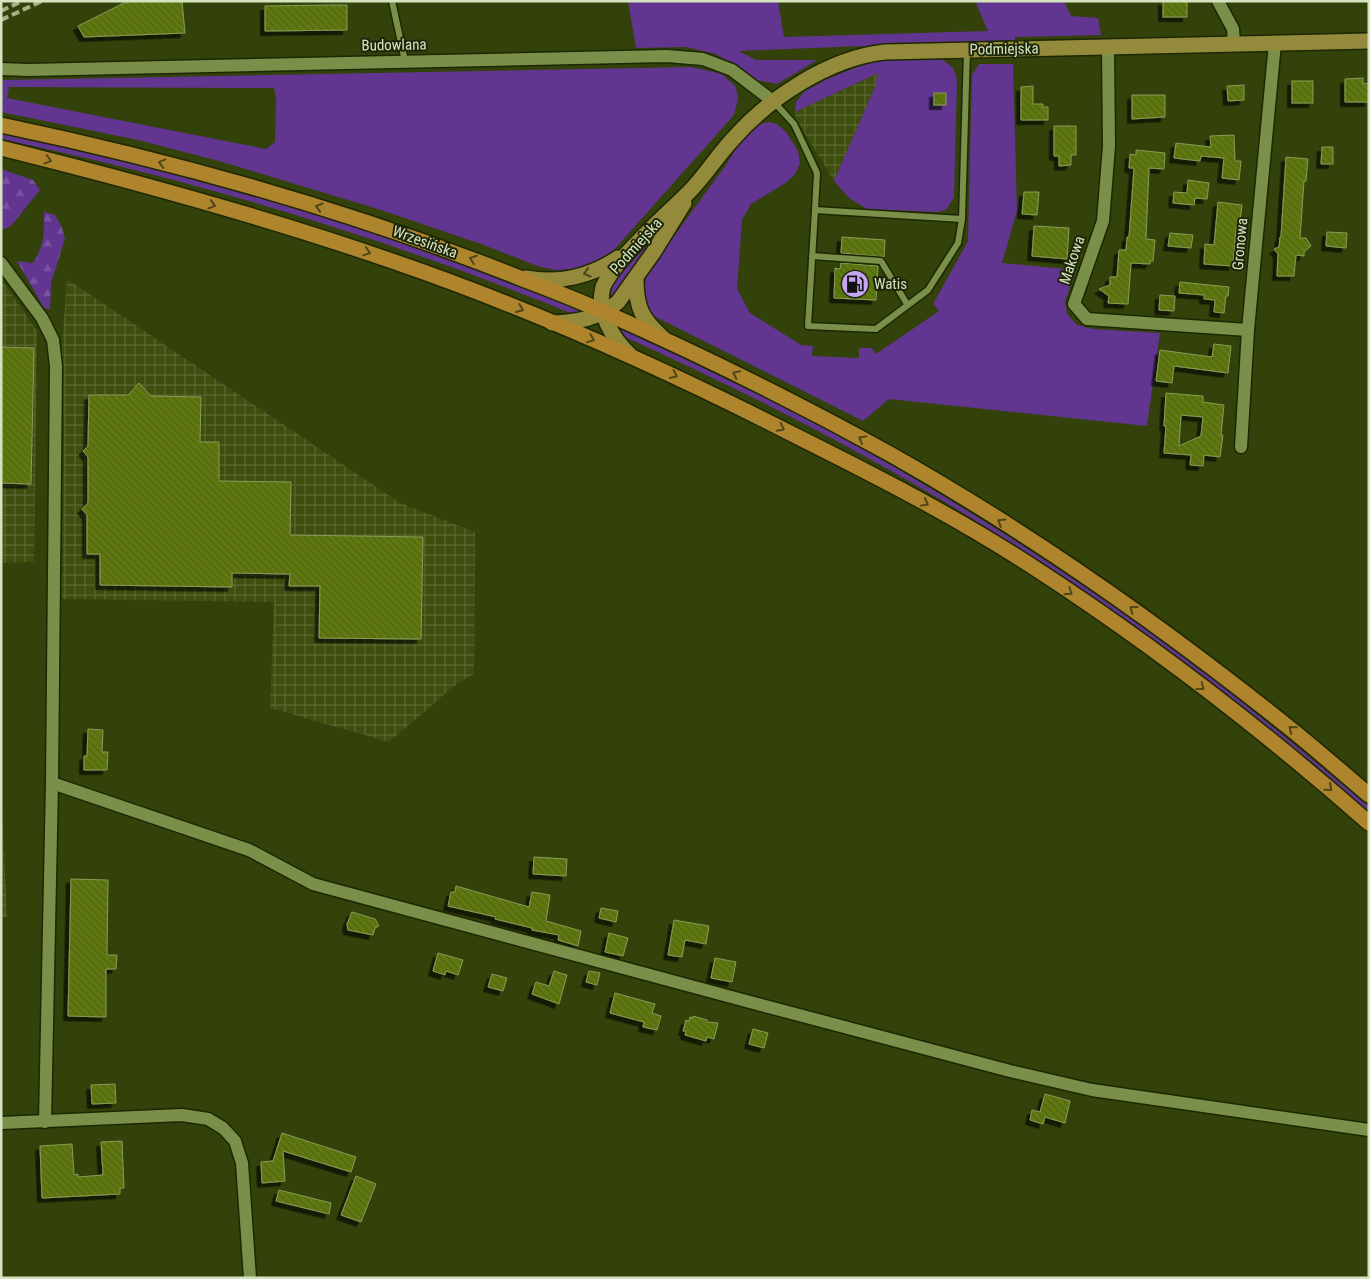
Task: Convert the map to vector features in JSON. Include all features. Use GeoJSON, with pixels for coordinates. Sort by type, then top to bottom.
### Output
{"type":"FeatureCollection","features":[{"type":"Feature","properties":{"kind":"main road","name":"Wrzesińska"},"geometry":{"type":"LineString","coordinates":[[1,124],[249,186],[394,230],[604,311],[667,341],[827,420],[892,456],[1018,532],[1119,599],[1211,666],[1295,732],[1369,795]]}},
{"type":"Feature","properties":{"kind":"main road","name":"Wrzesińska"},"geometry":{"type":"LineString","coordinates":[[1,148],[165,191],[328,240],[479,292],[630,355],[738,406],[902,490],[967,526],[1029,565],[1151,648],[1296,761],[1369,822]]}},
{"type":"Feature","properties":{"kind":"street"},"geometry":{"type":"LineString","coordinates":[[1218,1],[1234,30],[1234,44]]}},
{"type":"Feature","properties":{"kind":"street","name":"Podmiejska"},"geometry":{"type":"LineString","coordinates":[[630,355],[612,335],[604,311],[602,295],[605,282],[630,250],[690,190],[733,138],[774,102],[829,69],[858,57],[885,52],[1369,41]]}},
{"type":"Feature","properties":{"kind":"street","name":"Gronowa"},"geometry":{"type":"LineString","coordinates":[[1242,447],[1248,330],[1275,44]]}},
{"type":"Feature","properties":{"kind":"street","name":"Makowa"},"geometry":{"type":"LineString","coordinates":[[1108,47],[1109,146],[1103,221],[1074,304],[1087,319],[1248,330]]}},
{"type":"Feature","properties":{"kind":"street","name":"Budowlana"},"geometry":{"type":"LineString","coordinates":[[1,69],[667,56],[702,59],[732,70],[774,102]]}},
{"type":"Feature","properties":{"kind":"street","name":"Podmiejska"},"geometry":{"type":"LineString","coordinates":[[552,323],[578,322],[604,311],[618,302],[636,279],[673,222],[690,190]]}},
{"type":"Feature","properties":{"kind":"street"},"geometry":{"type":"LineString","coordinates":[[518,277],[547,280],[573,278],[604,267],[630,250]]}},
{"type":"Feature","properties":{"kind":"street"},"geometry":{"type":"LineString","coordinates":[[1,263],[42,318],[53,340],[56,366],[52,783],[45,1122]]}},
{"type":"Feature","properties":{"kind":"street"},"geometry":{"type":"LineString","coordinates":[[636,279],[637,301],[640,311],[646,320],[667,341]]}},
{"type":"Feature","properties":{"kind":"street"},"geometry":{"type":"LineString","coordinates":[[52,783],[248,850],[313,884],[925,1049],[1092,1090],[1369,1130]]}},
{"type":"Feature","properties":{"kind":"street"},"geometry":{"type":"LineString","coordinates":[[1,1123],[182,1115],[208,1119],[223,1128],[234,1141],[242,1162],[250,1278]]}},
{"type":"Feature","properties":{"kind":"lane"},"geometry":{"type":"LineString","coordinates":[[392,1],[406,61]]}},
{"type":"Feature","properties":{"kind":"lane"},"geometry":{"type":"LineString","coordinates":[[774,102],[794,124],[817,173],[808,326],[876,329],[928,290],[958,243],[962,219],[967,50]]}},
{"type":"Feature","properties":{"kind":"lane"},"geometry":{"type":"LineString","coordinates":[[815,210],[962,219]]}},
{"type":"Feature","properties":{"kind":"lane"},"geometry":{"type":"LineString","coordinates":[[812,256],[881,261],[907,304]]}},
{"type":"Feature","properties":{"kind":"shaded area"},"geometry":{"type":"Polygon","coordinates":[[[879,73],[875,87],[834,181],[796,119],[795,112],[879,73]]]}},
{"type":"Feature","properties":{"kind":"shaded area"},"geometry":{"type":"Polygon","coordinates":[[[1,279],[37,331],[34,562],[1,563],[1,279]]]}},
{"type":"Feature","properties":{"kind":"shaded area"},"geometry":{"type":"Polygon","coordinates":[[[67,279],[400,503],[475,532],[474,674],[458,683],[389,742],[270,708],[274,602],[62,599],[64,431],[62,346],[67,279]]]}},
{"type":"Feature","properties":{"kind":"shaded area"},"geometry":{"type":"Polygon","coordinates":[[[1,793],[7,917],[1,917],[1,793]]]}},
{"type":"Feature","properties":{"kind":"green space"},"geometry":{"type":"Polygon","coordinates":[[[628,1],[778,1],[784,37],[988,31],[975,1],[1064,1],[1071,16],[1098,18],[1101,35],[1015,37],[1015,40],[739,51],[756,60],[817,60],[777,84],[757,80],[716,54],[686,47],[636,48],[628,1]]]}},
{"type":"Feature","properties":{"kind":"green space"},"geometry":{"type":"Polygon","coordinates":[[[941,58],[953,68],[957,79],[954,197],[946,210],[937,212],[867,209],[849,198],[834,181],[875,87],[878,73],[795,112],[796,102],[804,92],[825,80],[874,60],[941,58]]]}},
{"type":"Feature","properties":{"kind":"green space"},"geometry":{"type":"Polygon","coordinates":[[[979,64],[1013,64],[1017,211],[1002,263],[1076,270],[1065,301],[1067,314],[1077,325],[1093,329],[1160,333],[1147,426],[889,399],[863,421],[650,314],[644,299],[647,273],[726,165],[742,139],[756,125],[769,122],[777,124],[786,132],[798,151],[800,164],[795,174],[787,182],[751,204],[742,220],[737,289],[750,313],[801,345],[813,346],[812,356],[859,358],[859,348],[872,348],[876,354],[939,311],[933,304],[968,241],[972,75],[979,64]]]}},
{"type":"Feature","properties":{"kind":"green space"},"geometry":{"type":"Polygon","coordinates":[[[691,67],[722,74],[736,87],[738,99],[734,115],[612,252],[592,265],[578,269],[557,270],[540,267],[481,244],[381,210],[219,161],[138,140],[1,112],[1,80],[691,67]],[[9,87],[7,98],[266,149],[275,142],[276,98],[274,88],[9,87]]]}},
{"type":"Feature","properties":{"kind":"green space"},"geometry":{"type":"Polygon","coordinates":[[[1,132],[180,175],[356,226],[472,267],[586,313],[578,316],[437,262],[294,214],[149,174],[1,139],[1,132]]]}},
{"type":"Feature","properties":{"kind":"green space"},"geometry":{"type":"Polygon","coordinates":[[[1,169],[33,180],[40,190],[11,226],[1,230],[1,169]]]}},
{"type":"Feature","properties":{"kind":"green space"},"geometry":{"type":"Polygon","coordinates":[[[44,212],[55,215],[65,239],[51,283],[50,310],[44,308],[17,261],[33,263],[37,256],[43,239],[44,212]]]}},
{"type":"Feature","properties":{"kind":"green space"},"geometry":{"type":"Polygon","coordinates":[[[671,216],[615,294],[613,296],[609,295],[611,281],[671,216]]]}},
{"type":"Feature","properties":{"kind":"green space"},"geometry":{"type":"Polygon","coordinates":[[[620,328],[828,430],[896,468],[1006,535],[1114,607],[1208,676],[1278,731],[1369,807],[1369,813],[1323,773],[1227,696],[1129,623],[1028,554],[934,496],[848,447],[760,401],[625,337],[620,332],[620,328]]]}},
{"type":"Feature","properties":{"kind":"building"},"geometry":{"type":"Polygon","coordinates":[[[128,1],[182,1],[185,33],[84,37],[78,26],[128,1]]]}},
{"type":"Feature","properties":{"kind":"building"},"geometry":{"type":"Polygon","coordinates":[[[1163,1],[1187,1],[1187,17],[1163,17],[1163,1]]]}},
{"type":"Feature","properties":{"kind":"building"},"geometry":{"type":"Polygon","coordinates":[[[347,5],[347,30],[265,31],[265,6],[347,5]]]}},
{"type":"Feature","properties":{"kind":"building"},"geometry":{"type":"Polygon","coordinates":[[[1363,78],[1363,84],[1369,83],[1369,102],[1345,102],[1345,79],[1363,78]]]}},
{"type":"Feature","properties":{"kind":"building"},"geometry":{"type":"Polygon","coordinates":[[[1292,81],[1313,81],[1313,103],[1292,103],[1292,81]]]}},
{"type":"Feature","properties":{"kind":"building"},"geometry":{"type":"Polygon","coordinates":[[[1244,85],[1244,100],[1228,101],[1227,86],[1244,85]]]}},
{"type":"Feature","properties":{"kind":"building"},"geometry":{"type":"Polygon","coordinates":[[[1033,86],[1033,104],[1043,104],[1043,107],[1048,107],[1048,120],[1021,120],[1021,87],[1033,86]]]}},
{"type":"Feature","properties":{"kind":"building"},"geometry":{"type":"Polygon","coordinates":[[[934,93],[946,93],[946,105],[934,105],[934,93]]]}},
{"type":"Feature","properties":{"kind":"building"},"geometry":{"type":"Polygon","coordinates":[[[1132,95],[1165,95],[1165,117],[1132,119],[1132,95]]]}},
{"type":"Feature","properties":{"kind":"building"},"geometry":{"type":"Polygon","coordinates":[[[1054,126],[1076,126],[1076,155],[1071,155],[1071,165],[1059,166],[1059,156],[1054,156],[1054,126]]]}},
{"type":"Feature","properties":{"kind":"building"},"geometry":{"type":"Polygon","coordinates":[[[1234,135],[1235,161],[1241,161],[1239,180],[1222,178],[1224,158],[1201,156],[1200,161],[1174,158],[1176,143],[1211,147],[1210,136],[1234,135]]]}},
{"type":"Feature","properties":{"kind":"building"},"geometry":{"type":"Polygon","coordinates":[[[1322,147],[1333,147],[1333,164],[1321,164],[1322,147]]]}},
{"type":"Feature","properties":{"kind":"building"},"geometry":{"type":"Polygon","coordinates":[[[1136,150],[1165,153],[1164,169],[1149,168],[1146,239],[1155,240],[1153,261],[1150,261],[1150,264],[1131,263],[1128,304],[1108,303],[1109,296],[1099,289],[1110,285],[1110,277],[1117,277],[1119,250],[1126,250],[1127,237],[1129,237],[1134,168],[1129,168],[1130,154],[1136,155],[1136,150]]]}},
{"type":"Feature","properties":{"kind":"building"},"geometry":{"type":"Polygon","coordinates":[[[1286,157],[1308,159],[1306,181],[1304,181],[1300,238],[1306,238],[1311,246],[1304,252],[1304,256],[1296,255],[1294,276],[1277,276],[1278,254],[1274,249],[1279,247],[1281,237],[1286,157]]]}},
{"type":"Feature","properties":{"kind":"building"},"geometry":{"type":"Polygon","coordinates":[[[1188,180],[1209,183],[1207,199],[1195,198],[1194,205],[1173,203],[1174,192],[1187,193],[1188,180]]]}},
{"type":"Feature","properties":{"kind":"building"},"geometry":{"type":"Polygon","coordinates":[[[1024,192],[1039,192],[1037,215],[1022,214],[1024,192]]]}},
{"type":"Feature","properties":{"kind":"building"},"geometry":{"type":"Polygon","coordinates":[[[1218,202],[1242,205],[1239,228],[1236,228],[1233,266],[1204,264],[1205,244],[1214,245],[1218,202]]]}},
{"type":"Feature","properties":{"kind":"building"},"geometry":{"type":"Polygon","coordinates":[[[1034,226],[1069,228],[1067,259],[1032,256],[1034,226]]]}},
{"type":"Feature","properties":{"kind":"building"},"geometry":{"type":"Polygon","coordinates":[[[1327,232],[1347,233],[1346,248],[1326,246],[1327,232]]]}},
{"type":"Feature","properties":{"kind":"building"},"geometry":{"type":"Polygon","coordinates":[[[1170,233],[1193,235],[1191,248],[1168,246],[1170,233]]]}},
{"type":"Feature","properties":{"kind":"building"},"geometry":{"type":"Polygon","coordinates":[[[842,237],[885,240],[884,257],[841,253],[842,237]]]}},
{"type":"Feature","properties":{"kind":"building"},"geometry":{"type":"Polygon","coordinates":[[[841,263],[878,266],[876,300],[834,298],[835,268],[840,269],[841,263]]]}},
{"type":"Feature","properties":{"kind":"building"},"geometry":{"type":"Polygon","coordinates":[[[1180,282],[1229,287],[1224,313],[1214,312],[1215,300],[1204,299],[1204,295],[1179,293],[1180,282]]]}},
{"type":"Feature","properties":{"kind":"building"},"geometry":{"type":"Polygon","coordinates":[[[1160,295],[1175,296],[1174,311],[1159,310],[1160,295]]]}},
{"type":"Feature","properties":{"kind":"building"},"geometry":{"type":"Polygon","coordinates":[[[1214,344],[1231,346],[1228,373],[1174,366],[1172,383],[1156,381],[1160,350],[1212,357],[1214,344]]]}},
{"type":"Feature","properties":{"kind":"building"},"geometry":{"type":"Polygon","coordinates":[[[1,347],[34,348],[31,484],[1,483],[1,347]]]}},
{"type":"Feature","properties":{"kind":"building"},"geometry":{"type":"Polygon","coordinates":[[[139,383],[151,396],[201,397],[200,442],[219,442],[219,481],[291,482],[290,535],[423,537],[421,639],[319,638],[320,586],[289,586],[290,574],[232,573],[232,587],[100,585],[100,554],[87,554],[87,515],[82,509],[88,503],[88,457],[83,451],[88,446],[89,395],[128,395],[139,383]]]}},
{"type":"Feature","properties":{"kind":"building"},"geometry":{"type":"Polygon","coordinates":[[[1166,393],[1203,396],[1203,402],[1224,405],[1220,457],[1204,455],[1203,466],[1190,465],[1191,455],[1164,453],[1166,426],[1164,426],[1166,393]],[[1181,415],[1179,446],[1201,436],[1203,417],[1181,415]]]}},
{"type":"Feature","properties":{"kind":"building"},"geometry":{"type":"Polygon","coordinates":[[[88,729],[103,730],[102,752],[108,752],[107,770],[84,770],[84,756],[87,756],[88,729]]]}},
{"type":"Feature","properties":{"kind":"building"},"geometry":{"type":"Polygon","coordinates":[[[534,857],[567,859],[566,876],[533,874],[534,857]]]}},
{"type":"Feature","properties":{"kind":"building"},"geometry":{"type":"Polygon","coordinates":[[[71,879],[108,880],[107,955],[117,955],[116,969],[106,969],[106,1017],[68,1016],[71,879]]]}},
{"type":"Feature","properties":{"kind":"building"},"geometry":{"type":"Polygon","coordinates":[[[456,886],[529,907],[532,892],[550,895],[546,921],[581,931],[578,946],[558,940],[559,935],[532,930],[532,928],[495,919],[496,917],[448,906],[451,892],[455,892],[456,886]]]}},
{"type":"Feature","properties":{"kind":"building"},"geometry":{"type":"Polygon","coordinates":[[[601,908],[618,911],[616,922],[599,918],[601,908]]]}},
{"type":"Feature","properties":{"kind":"building"},"geometry":{"type":"Polygon","coordinates":[[[352,912],[375,919],[379,926],[375,928],[373,935],[348,930],[347,924],[352,912]]]}},
{"type":"Feature","properties":{"kind":"building"},"geometry":{"type":"Polygon","coordinates":[[[674,920],[709,926],[706,944],[685,940],[682,957],[668,955],[674,920]]]}},
{"type":"Feature","properties":{"kind":"building"},"geometry":{"type":"Polygon","coordinates":[[[609,933],[628,938],[623,956],[605,952],[609,933]]]}},
{"type":"Feature","properties":{"kind":"building"},"geometry":{"type":"Polygon","coordinates":[[[438,953],[463,960],[458,975],[446,971],[445,975],[433,971],[438,953]]]}},
{"type":"Feature","properties":{"kind":"building"},"geometry":{"type":"Polygon","coordinates":[[[715,958],[736,962],[732,982],[711,978],[715,958]]]}},
{"type":"Feature","properties":{"kind":"building"},"geometry":{"type":"Polygon","coordinates":[[[554,971],[567,975],[559,1004],[532,994],[536,982],[549,986],[554,971]]]}},
{"type":"Feature","properties":{"kind":"building"},"geometry":{"type":"Polygon","coordinates":[[[589,971],[600,973],[597,985],[586,982],[589,971]]]}},
{"type":"Feature","properties":{"kind":"building"},"geometry":{"type":"Polygon","coordinates":[[[492,974],[507,978],[503,991],[488,987],[492,974]]]}},
{"type":"Feature","properties":{"kind":"building"},"geometry":{"type":"Polygon","coordinates":[[[615,993],[655,1004],[652,1013],[661,1016],[657,1030],[643,1027],[644,1022],[610,1013],[615,993]]]}},
{"type":"Feature","properties":{"kind":"building"},"geometry":{"type":"Polygon","coordinates":[[[693,1016],[707,1020],[707,1022],[718,1023],[714,1039],[707,1037],[706,1041],[685,1035],[686,1031],[683,1031],[686,1020],[689,1021],[690,1017],[693,1018],[693,1016]]]}},
{"type":"Feature","properties":{"kind":"building"},"geometry":{"type":"Polygon","coordinates":[[[753,1029],[768,1033],[764,1048],[749,1044],[753,1029]]]}},
{"type":"Feature","properties":{"kind":"building"},"geometry":{"type":"Polygon","coordinates":[[[115,1084],[116,1103],[92,1104],[91,1085],[115,1084]]]}},
{"type":"Feature","properties":{"kind":"building"},"geometry":{"type":"Polygon","coordinates":[[[1045,1094],[1070,1101],[1065,1123],[1045,1117],[1043,1124],[1030,1120],[1032,1110],[1040,1112],[1045,1094]]]}},
{"type":"Feature","properties":{"kind":"building"},"geometry":{"type":"Polygon","coordinates":[[[282,1133],[356,1157],[351,1172],[283,1151],[285,1181],[262,1183],[261,1162],[273,1161],[282,1133]]]}},
{"type":"Feature","properties":{"kind":"building"},"geometry":{"type":"Polygon","coordinates":[[[122,1141],[124,1188],[120,1188],[120,1194],[42,1198],[40,1146],[72,1144],[74,1175],[78,1174],[78,1177],[103,1175],[101,1142],[122,1141]]]}},
{"type":"Feature","properties":{"kind":"building"},"geometry":{"type":"Polygon","coordinates":[[[356,1176],[376,1184],[361,1222],[341,1215],[356,1176]]]}},
{"type":"Feature","properties":{"kind":"building"},"geometry":{"type":"Polygon","coordinates":[[[279,1190],[331,1203],[329,1214],[276,1201],[279,1190]]]}},
{"type":"Feature","properties":{"kind":"railway"},"geometry":{"type":"LineString","coordinates":[[1,11],[22,1]]}},
{"type":"Feature","properties":{"kind":"railway"},"geometry":{"type":"LineString","coordinates":[[1,20],[42,1]]}},
{"type":"Feature","properties":{"kind":"place","name":"Watis"},"geometry":{"type":"Point","coordinates":[855,284]}}]}
